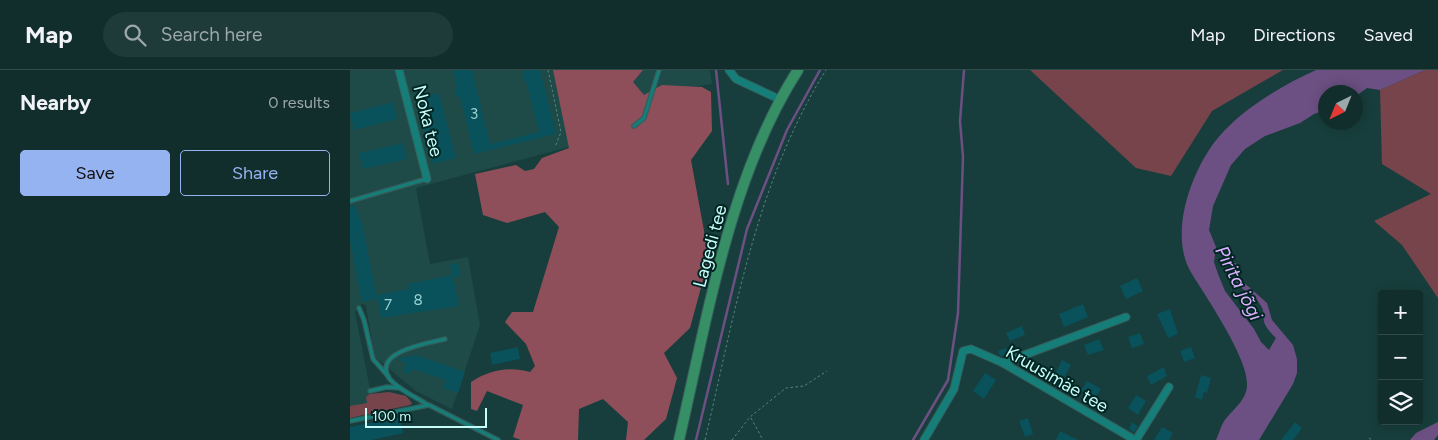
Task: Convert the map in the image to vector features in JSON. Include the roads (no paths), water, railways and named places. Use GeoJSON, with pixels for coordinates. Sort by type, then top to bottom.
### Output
{"type":"FeatureCollection","features":[{"type":"Feature","properties":{"kind":"street","name":"Noka tee"},"geometry":{"type":"LineString","coordinates":[[399,70],[427,179]]}},
{"type":"Feature","properties":{"kind":"street"},"geometry":{"type":"LineString","coordinates":[[730,70],[736,79],[781,100]]}},
{"type":"Feature","properties":{"kind":"street","name":"Lagedi tee"},"geometry":{"type":"LineString","coordinates":[[680,440],[734,213],[760,143],[798,70]]}},
{"type":"Feature","properties":{"kind":"street"},"geometry":{"type":"LineString","coordinates":[[1003,364],[1126,317]]}},
{"type":"Feature","properties":{"kind":"street","name":"Kruusimäe tee"},"geometry":{"type":"LineString","coordinates":[[924,440],[954,389],[963,352],[971,348],[1003,364],[1136,440],[1169,387]]}},
{"type":"Feature","properties":{"kind":"lane"},"geometry":{"type":"LineString","coordinates":[[634,126],[644,118],[660,70]]}},
{"type":"Feature","properties":{"kind":"lane"},"geometry":{"type":"LineString","coordinates":[[350,201],[427,179]]}},
{"type":"Feature","properties":{"kind":"lane"},"geometry":{"type":"LineString","coordinates":[[359,308],[364,320],[373,359],[390,379],[428,405],[498,440]]}},
{"type":"Feature","properties":{"kind":"lane"},"geometry":{"type":"LineString","coordinates":[[390,379],[386,370],[392,356],[400,351],[445,339]]}},
{"type":"Feature","properties":{"kind":"lane"},"geometry":{"type":"LineString","coordinates":[[370,391],[386,387],[401,388]]}},
{"type":"Feature","properties":{"kind":"lane"},"geometry":{"type":"LineString","coordinates":[[350,421],[428,405]]}},
{"type":"Feature","properties":{"kind":"water","name":"Pirita jõgi"},"geometry":{"type":"Polygon","coordinates":[[[1316,70],[1425,70],[1380,90],[1367,88],[1363,91],[1363,85],[1318,85],[1318,113],[1300,123],[1265,136],[1245,149],[1231,165],[1213,206],[1209,230],[1216,247],[1214,262],[1225,291],[1254,329],[1261,342],[1269,350],[1276,338],[1265,324],[1263,310],[1259,303],[1239,286],[1235,280],[1232,263],[1236,263],[1241,280],[1267,303],[1272,320],[1293,345],[1297,359],[1297,373],[1293,384],[1259,440],[1216,440],[1226,418],[1244,396],[1247,385],[1246,374],[1234,345],[1192,274],[1185,257],[1182,239],[1187,199],[1203,161],[1213,144],[1224,131],[1267,96],[1316,70]]]}},
{"type":"Feature","properties":{"kind":"water"},"geometry":{"type":"Polygon","coordinates":[[[1438,422],[1438,435],[1434,440],[1410,440],[1416,433],[1438,422]]]}},
{"type":"Feature","properties":{"kind":"waterway"},"geometry":{"type":"LineString","coordinates":[[716,70],[728,184]]}},
{"type":"Feature","properties":{"kind":"waterway"},"geometry":{"type":"LineString","coordinates":[[696,440],[747,229],[787,130],[820,70]]}},
{"type":"Feature","properties":{"kind":"waterway"},"geometry":{"type":"LineString","coordinates":[[913,440],[948,380],[958,313],[963,157],[960,121],[964,70]]}}]}
